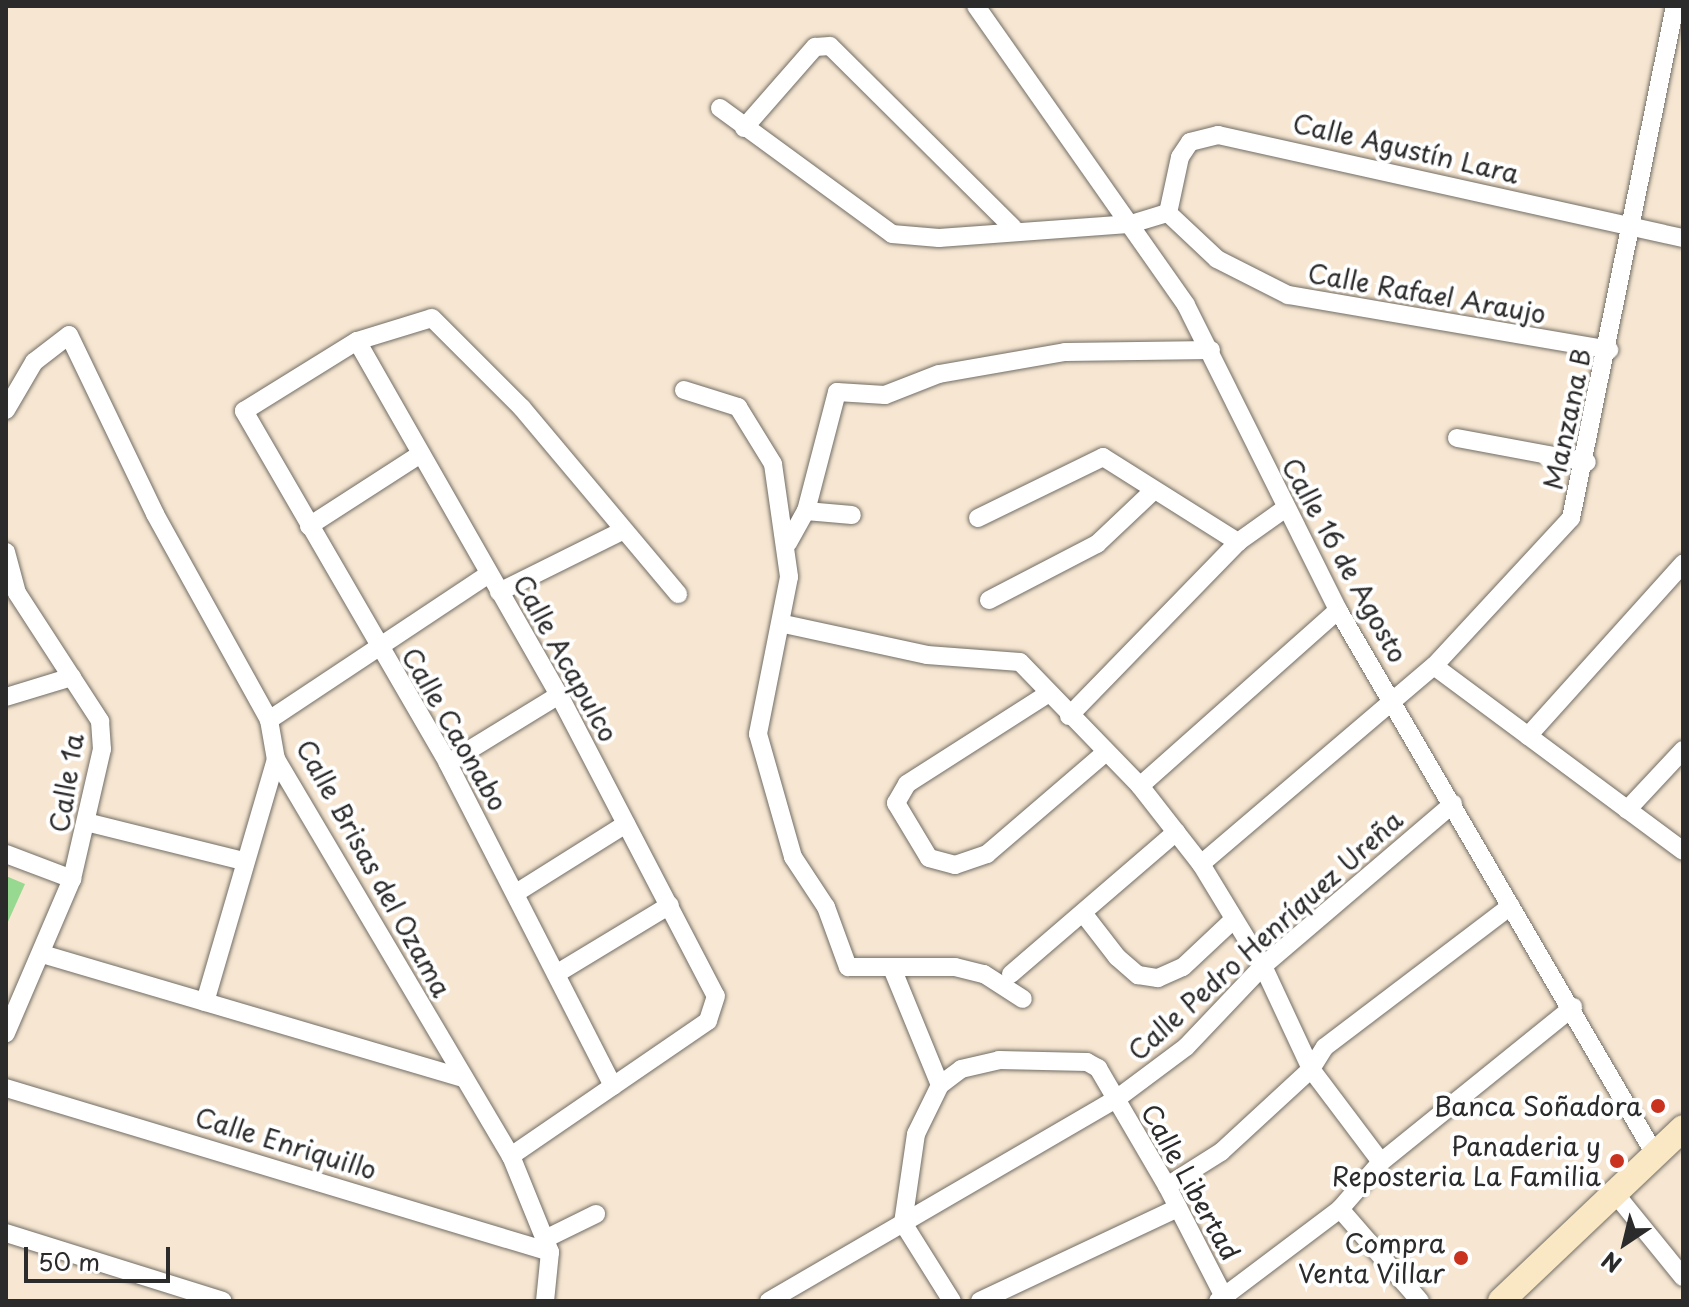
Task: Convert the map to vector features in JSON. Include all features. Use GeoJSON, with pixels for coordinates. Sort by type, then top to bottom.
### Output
{"type":"FeatureCollection","features":[{"type":"Feature","properties":{"kind":"street","name":"Calle 16 de Agosto"},"geometry":{"type":"LineString","coordinates":[[976,6],[1131,224],[1211,350],[1283,510],[1338,610],[1573,1007],[1653,1151]]}},
{"type":"Feature","properties":{"kind":"street","name":"Manzana B"},"geometry":{"type":"LineString","coordinates":[[1201,864],[1434,666],[1550,549],[1571,518],[1587,462],[1630,226],[1675,6]]}},
{"type":"Feature","properties":{"kind":"street"},"geometry":{"type":"LineString","coordinates":[[744,128],[815,47],[830,46],[1013,228]]}},
{"type":"Feature","properties":{"kind":"street"},"geometry":{"type":"LineString","coordinates":[[720,108],[892,234],[939,238],[1013,228],[1131,224],[1168,213]]}},
{"type":"Feature","properties":{"kind":"street","name":"Calle Agustín Lara"},"geometry":{"type":"LineString","coordinates":[[1168,213],[1180,157],[1190,142],[1218,135],[1683,238]]}},
{"type":"Feature","properties":{"kind":"street","name":"Calle Rafael Araujo"},"geometry":{"type":"LineString","coordinates":[[1168,213],[1217,259],[1288,295],[1609,350]]}},
{"type":"Feature","properties":{"kind":"street"},"geometry":{"type":"LineString","coordinates":[[357,341],[423,318],[441,324],[522,408],[622,531],[678,594]]}},
{"type":"Feature","properties":{"kind":"street","name":"Calle Brisas del Ozama"},"geometry":{"type":"LineString","coordinates":[[6,410],[34,362],[69,335],[155,514],[269,720],[276,759],[511,1156],[547,1245],[545,1301]]}},
{"type":"Feature","properties":{"kind":"street","name":"Calle Caonabo"},"geometry":{"type":"LineString","coordinates":[[357,341],[247,405],[245,417],[448,763],[613,1086]]}},
{"type":"Feature","properties":{"kind":"street","name":"Calle Acapulco"},"geometry":{"type":"LineString","coordinates":[[357,341],[419,455],[559,695],[670,905],[716,1007],[708,1021],[613,1086]]}},
{"type":"Feature","properties":{"kind":"street"},"geometry":{"type":"LineString","coordinates":[[788,543],[806,511],[832,398],[837,392],[885,395],[993,362],[1065,352],[1211,350]]}},
{"type":"Feature","properties":{"kind":"street"},"geometry":{"type":"LineString","coordinates":[[684,390],[733,405],[756,428],[773,464],[788,543],[784,624],[768,664],[758,734],[778,814],[848,967],[955,967],[984,974],[1023,999]]}},
{"type":"Feature","properties":{"kind":"street"},"geometry":{"type":"LineString","coordinates":[[1457,438],[1587,462]]}},
{"type":"Feature","properties":{"kind":"street"},"geometry":{"type":"LineString","coordinates":[[309,526],[419,455]]}},
{"type":"Feature","properties":{"kind":"street"},"geometry":{"type":"LineString","coordinates":[[978,518],[1096,458],[1238,542]]}},
{"type":"Feature","properties":{"kind":"street"},"geometry":{"type":"LineString","coordinates":[[989,600],[1097,544],[1153,491]]}},
{"type":"Feature","properties":{"kind":"street"},"geometry":{"type":"LineString","coordinates":[[1069,716],[1238,542],[1283,510]]}},
{"type":"Feature","properties":{"kind":"street"},"geometry":{"type":"LineString","coordinates":[[806,511],[852,515]]}},
{"type":"Feature","properties":{"kind":"street"},"geometry":{"type":"LineString","coordinates":[[499,592],[622,531]]}},
{"type":"Feature","properties":{"kind":"street","name":"Calle 1a"},"geometry":{"type":"LineString","coordinates":[[6,552],[17,593],[100,721],[90,823],[72,879],[6,1033]]}},
{"type":"Feature","properties":{"kind":"street"},"geometry":{"type":"LineString","coordinates":[[1528,736],[1683,564]]}},
{"type":"Feature","properties":{"kind":"street"},"geometry":{"type":"LineString","coordinates":[[269,720],[381,651],[489,574]]}},
{"type":"Feature","properties":{"kind":"street"},"geometry":{"type":"LineString","coordinates":[[1140,786],[1338,610]]}},
{"type":"Feature","properties":{"kind":"street"},"geometry":{"type":"LineString","coordinates":[[784,624],[927,655],[1020,662],[1046,695],[1140,786],[1201,864],[1232,921],[1263,966],[1311,1069],[1381,1162]]}},
{"type":"Feature","properties":{"kind":"street"},"geometry":{"type":"LineString","coordinates":[[1434,666],[1683,851]]}},
{"type":"Feature","properties":{"kind":"street"},"geometry":{"type":"LineString","coordinates":[[6,697],[72,677]]}},
{"type":"Feature","properties":{"kind":"street"},"geometry":{"type":"LineString","coordinates":[[448,763],[559,695]]}},
{"type":"Feature","properties":{"kind":"street"},"geometry":{"type":"LineString","coordinates":[[1046,695],[907,784],[896,803],[929,858],[955,865],[987,854],[1105,753]]}},
{"type":"Feature","properties":{"kind":"street"},"geometry":{"type":"LineString","coordinates":[[1627,810],[1683,750]]}},
{"type":"Feature","properties":{"kind":"street"},"geometry":{"type":"LineString","coordinates":[[205,1002],[276,759]]}},
{"type":"Feature","properties":{"kind":"street","name":"Calle Pedro Henríquez Ureña"},"geometry":{"type":"LineString","coordinates":[[769,1301],[1115,1100],[1186,1047],[1263,966],[1453,804]]}},
{"type":"Feature","properties":{"kind":"street"},"geometry":{"type":"LineString","coordinates":[[90,823],[244,861]]}},
{"type":"Feature","properties":{"kind":"street"},"geometry":{"type":"LineString","coordinates":[[516,893],[626,824]]}},
{"type":"Feature","properties":{"kind":"street"},"geometry":{"type":"LineString","coordinates":[[1011,974],[1176,832]]}},
{"type":"Feature","properties":{"kind":"street"},"geometry":{"type":"LineString","coordinates":[[6,854],[72,879]]}},
{"type":"Feature","properties":{"kind":"street"},"geometry":{"type":"LineString","coordinates":[[556,974],[670,905]]}},
{"type":"Feature","properties":{"kind":"street"},"geometry":{"type":"LineString","coordinates":[[1167,1186],[1221,1152],[1311,1069],[1325,1047],[1511,906]]}},
{"type":"Feature","properties":{"kind":"street"},"geometry":{"type":"LineString","coordinates":[[1083,913],[1117,957],[1138,975],[1158,978],[1183,967],[1232,921]]}},
{"type":"Feature","properties":{"kind":"street"},"geometry":{"type":"LineString","coordinates":[[42,954],[464,1078]]}},
{"type":"Feature","properties":{"kind":"street"},"geometry":{"type":"LineString","coordinates":[[892,968],[940,1085],[916,1134],[903,1223],[952,1301]]}},
{"type":"Feature","properties":{"kind":"street"},"geometry":{"type":"LineString","coordinates":[[1223,1300],[1340,1209],[1381,1162],[1573,1007]]}},
{"type":"Feature","properties":{"kind":"street","name":"Calle Libertad"},"geometry":{"type":"LineString","coordinates":[[940,1085],[961,1069],[1024,1056],[1087,1062],[1115,1100],[1167,1186],[1223,1300]]}},
{"type":"Feature","properties":{"kind":"street"},"geometry":{"type":"LineString","coordinates":[[511,1156],[613,1086]]}},
{"type":"Feature","properties":{"kind":"street","name":"Calle Enriquillo"},"geometry":{"type":"LineString","coordinates":[[6,1088],[547,1245]]}},
{"type":"Feature","properties":{"kind":"street"},"geometry":{"type":"LineString","coordinates":[[1501,1301],[1653,1151],[1683,1128]]}},
{"type":"Feature","properties":{"kind":"street"},"geometry":{"type":"LineString","coordinates":[[1613,1191],[1683,1277]]}},
{"type":"Feature","properties":{"kind":"street"},"geometry":{"type":"LineString","coordinates":[[980,1301],[1178,1208]]}},
{"type":"Feature","properties":{"kind":"street"},"geometry":{"type":"LineString","coordinates":[[1340,1209],[1420,1301]]}},
{"type":"Feature","properties":{"kind":"street"},"geometry":{"type":"LineString","coordinates":[[547,1245],[596,1214]]}},
{"type":"Feature","properties":{"kind":"street"},"geometry":{"type":"LineString","coordinates":[[6,1233],[223,1301]]}},
{"type":"Feature","properties":{"kind":"green space"},"geometry":{"type":"Polygon","coordinates":[[[6,876],[25,884],[6,926],[6,876]]]}},
{"type":"Feature","properties":{"kind":"place","name":"Banca Soñadora"},"geometry":{"type":"Point","coordinates":[1658,1106]}},
{"type":"Feature","properties":{"kind":"place","name":"Panaderia y Reposteria La Familia"},"geometry":{"type":"Point","coordinates":[1617,1161]}},
{"type":"Feature","properties":{"kind":"place","name":"Compra Venta Villar"},"geometry":{"type":"Point","coordinates":[1461,1258]}}]}
